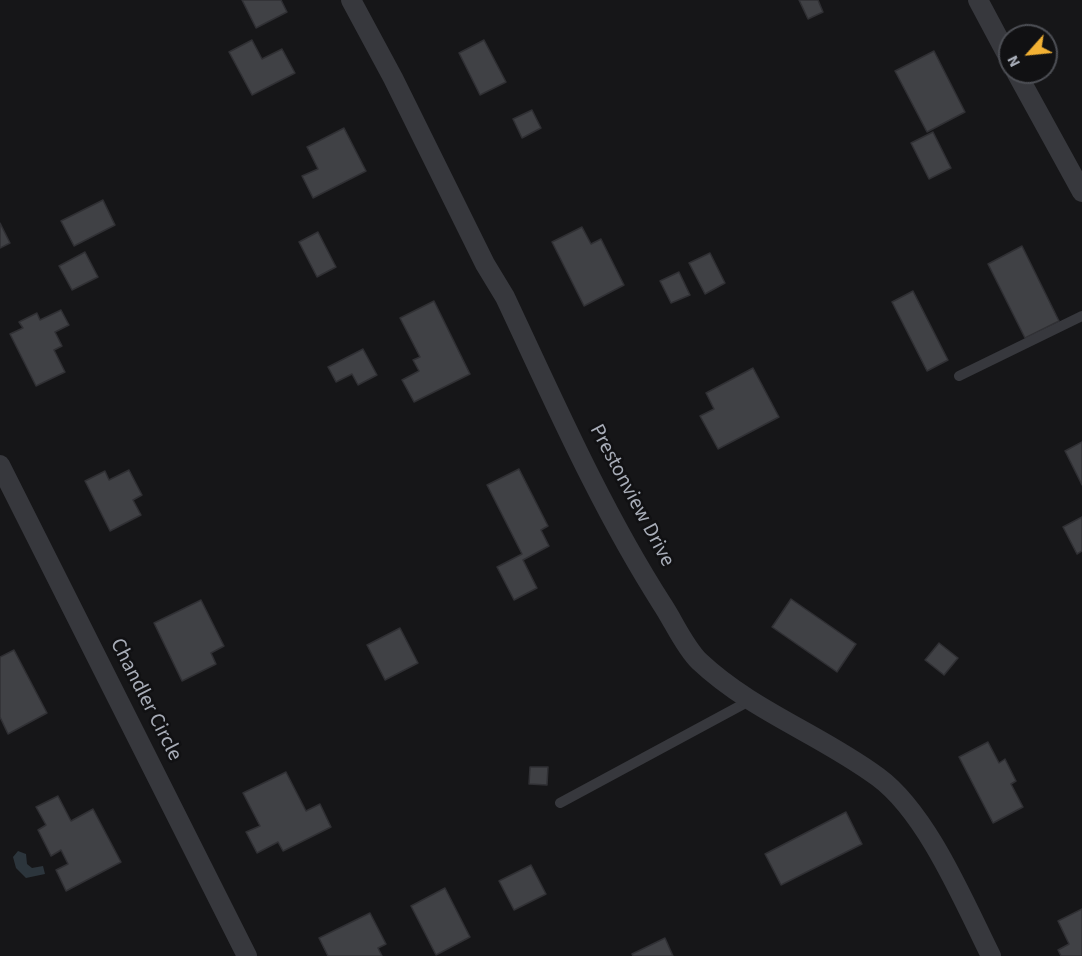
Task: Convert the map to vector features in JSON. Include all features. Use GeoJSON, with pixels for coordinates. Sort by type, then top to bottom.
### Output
{"type":"FeatureCollection","features":[{"type":"Feature","properties":{"kind":"street","name":"Prestonview Drive"},"geometry":{"type":"LineString","coordinates":[[351,0],[398,88],[485,264],[505,297],[625,546],[698,660],[767,713],[830,746],[880,778],[910,811],[935,849],[991,956]]}},
{"type":"Feature","properties":{"kind":"street"},"geometry":{"type":"LineString","coordinates":[[978,0],[998,38]]}},
{"type":"Feature","properties":{"kind":"street"},"geometry":{"type":"LineString","coordinates":[[1023,84],[1082,192]]}},
{"type":"Feature","properties":{"kind":"street","name":"Chandler Circle"},"geometry":{"type":"LineString","coordinates":[[0,465],[248,956]]}},
{"type":"Feature","properties":{"kind":"lane"},"geometry":{"type":"LineString","coordinates":[[959,376],[1082,316]]}},
{"type":"Feature","properties":{"kind":"lane"},"geometry":{"type":"LineString","coordinates":[[560,803],[751,700]]}},
{"type":"Feature","properties":{"kind":"shaded area"},"geometry":{"type":"Polygon","coordinates":[[[18,851],[26,854],[27,864],[32,868],[43,866],[45,874],[26,878],[16,868],[13,857],[18,851]]]}},
{"type":"Feature","properties":{"kind":"building"},"geometry":{"type":"Polygon","coordinates":[[[242,0],[281,0],[287,12],[256,28],[242,0]]]}},
{"type":"Feature","properties":{"kind":"building"},"geometry":{"type":"Polygon","coordinates":[[[799,0],[818,0],[823,12],[808,19],[799,0]]]}},
{"type":"Feature","properties":{"kind":"building"},"geometry":{"type":"Polygon","coordinates":[[[252,40],[262,59],[282,49],[295,73],[252,95],[229,52],[252,40]]]}},
{"type":"Feature","properties":{"kind":"building"},"geometry":{"type":"Polygon","coordinates":[[[484,40],[506,82],[480,95],[459,53],[484,40]]]}},
{"type":"Feature","properties":{"kind":"building"},"geometry":{"type":"Polygon","coordinates":[[[934,51],[965,112],[927,132],[895,71],[934,51]]]}},
{"type":"Feature","properties":{"kind":"building"},"geometry":{"type":"Polygon","coordinates":[[[532,110],[541,128],[522,138],[513,119],[532,110]]]}},
{"type":"Feature","properties":{"kind":"building"},"geometry":{"type":"Polygon","coordinates":[[[344,128],[366,171],[313,198],[302,176],[318,169],[307,147],[344,128]]]}},
{"type":"Feature","properties":{"kind":"building"},"geometry":{"type":"Polygon","coordinates":[[[933,132],[951,168],[929,179],[911,143],[933,132]]]}},
{"type":"Feature","properties":{"kind":"building"},"geometry":{"type":"Polygon","coordinates":[[[103,200],[115,225],[74,246],[61,221],[103,200]]]}},
{"type":"Feature","properties":{"kind":"building"},"geometry":{"type":"Polygon","coordinates":[[[0,223],[10,243],[0,248],[0,223]]]}},
{"type":"Feature","properties":{"kind":"building"},"geometry":{"type":"Polygon","coordinates":[[[582,227],[591,244],[601,239],[624,285],[584,306],[552,242],[582,227]]]}},
{"type":"Feature","properties":{"kind":"building"},"geometry":{"type":"Polygon","coordinates":[[[318,232],[336,267],[317,277],[299,242],[318,232]]]}},
{"type":"Feature","properties":{"kind":"building"},"geometry":{"type":"Polygon","coordinates":[[[1022,246],[1059,321],[1025,338],[988,264],[1022,246]]]}},
{"type":"Feature","properties":{"kind":"building"},"geometry":{"type":"Polygon","coordinates":[[[85,252],[98,277],[72,290],[59,266],[85,252]]]}},
{"type":"Feature","properties":{"kind":"building"},"geometry":{"type":"Polygon","coordinates":[[[710,253],[725,283],[705,294],[689,263],[710,253]]]}},
{"type":"Feature","properties":{"kind":"building"},"geometry":{"type":"Polygon","coordinates":[[[679,272],[690,295],[671,303],[660,281],[679,272]]]}},
{"type":"Feature","properties":{"kind":"building"},"geometry":{"type":"Polygon","coordinates":[[[913,291],[948,360],[927,371],[892,302],[913,291]]]}},
{"type":"Feature","properties":{"kind":"building"},"geometry":{"type":"Polygon","coordinates":[[[434,301],[470,374],[414,402],[402,380],[419,371],[413,360],[420,357],[400,318],[434,301]]]}},
{"type":"Feature","properties":{"kind":"building"},"geometry":{"type":"Polygon","coordinates":[[[61,310],[69,325],[55,332],[62,346],[54,350],[65,372],[36,386],[10,334],[23,328],[19,322],[37,313],[40,320],[61,310]]]}},
{"type":"Feature","properties":{"kind":"building"},"geometry":{"type":"Polygon","coordinates":[[[363,349],[377,375],[358,385],[352,374],[336,382],[328,367],[363,349]]]}},
{"type":"Feature","properties":{"kind":"building"},"geometry":{"type":"Polygon","coordinates":[[[753,368],[779,417],[718,449],[700,416],[714,409],[706,393],[753,368]]]}},
{"type":"Feature","properties":{"kind":"building"},"geometry":{"type":"Polygon","coordinates":[[[1082,442],[1082,485],[1065,451],[1082,442]]]}},
{"type":"Feature","properties":{"kind":"building"},"geometry":{"type":"Polygon","coordinates":[[[519,469],[548,526],[541,530],[549,546],[523,560],[537,588],[514,600],[497,567],[522,554],[487,485],[519,469]]]}},
{"type":"Feature","properties":{"kind":"building"},"geometry":{"type":"Polygon","coordinates":[[[129,470],[142,495],[133,500],[141,515],[110,531],[85,481],[105,471],[109,480],[129,470]]]}},
{"type":"Feature","properties":{"kind":"building"},"geometry":{"type":"Polygon","coordinates":[[[1082,517],[1082,551],[1077,554],[1063,527],[1082,517]]]}},
{"type":"Feature","properties":{"kind":"building"},"geometry":{"type":"Polygon","coordinates":[[[791,599],[856,644],[837,672],[772,627],[791,599]]]}},
{"type":"Feature","properties":{"kind":"building"},"geometry":{"type":"Polygon","coordinates":[[[201,600],[224,646],[211,653],[216,664],[182,681],[154,623],[201,600]]]}},
{"type":"Feature","properties":{"kind":"building"},"geometry":{"type":"Polygon","coordinates":[[[400,628],[418,663],[385,680],[367,645],[400,628]]]}},
{"type":"Feature","properties":{"kind":"building"},"geometry":{"type":"Polygon","coordinates":[[[939,643],[958,658],[944,675],[925,660],[939,643]]]}},
{"type":"Feature","properties":{"kind":"building"},"geometry":{"type":"Polygon","coordinates":[[[14,650],[47,713],[8,734],[0,717],[0,657],[14,650]]]}},
{"type":"Feature","properties":{"kind":"building"},"geometry":{"type":"Polygon","coordinates":[[[988,742],[999,763],[1005,759],[1016,781],[1011,784],[1023,807],[993,823],[959,757],[988,742]]]}},
{"type":"Feature","properties":{"kind":"building"},"geometry":{"type":"Polygon","coordinates":[[[530,767],[548,767],[547,785],[529,784],[530,767]]]}},
{"type":"Feature","properties":{"kind":"building"},"geometry":{"type":"Polygon","coordinates":[[[286,772],[306,811],[320,804],[331,827],[283,851],[278,842],[257,853],[246,832],[260,826],[243,793],[286,772]]]}},
{"type":"Feature","properties":{"kind":"building"},"geometry":{"type":"Polygon","coordinates":[[[58,796],[71,821],[93,809],[121,862],[66,891],[56,870],[68,864],[61,850],[51,856],[38,830],[46,825],[36,807],[58,796]]]}},
{"type":"Feature","properties":{"kind":"building"},"geometry":{"type":"Polygon","coordinates":[[[846,812],[862,844],[781,885],[765,854],[846,812]]]}},
{"type":"Feature","properties":{"kind":"building"},"geometry":{"type":"Polygon","coordinates":[[[531,865],[546,894],[514,910],[499,881],[531,865]]]}},
{"type":"Feature","properties":{"kind":"building"},"geometry":{"type":"Polygon","coordinates":[[[445,888],[470,937],[436,955],[411,906],[445,888]]]}},
{"type":"Feature","properties":{"kind":"building"},"geometry":{"type":"Polygon","coordinates":[[[1082,909],[1082,956],[1061,956],[1058,950],[1069,944],[1058,921],[1082,909]]]}},
{"type":"Feature","properties":{"kind":"building"},"geometry":{"type":"Polygon","coordinates":[[[370,913],[386,944],[378,948],[382,956],[328,956],[319,938],[370,913]]]}},
{"type":"Feature","properties":{"kind":"building"},"geometry":{"type":"Polygon","coordinates":[[[665,938],[673,956],[633,956],[632,954],[665,938]]]}}]}
